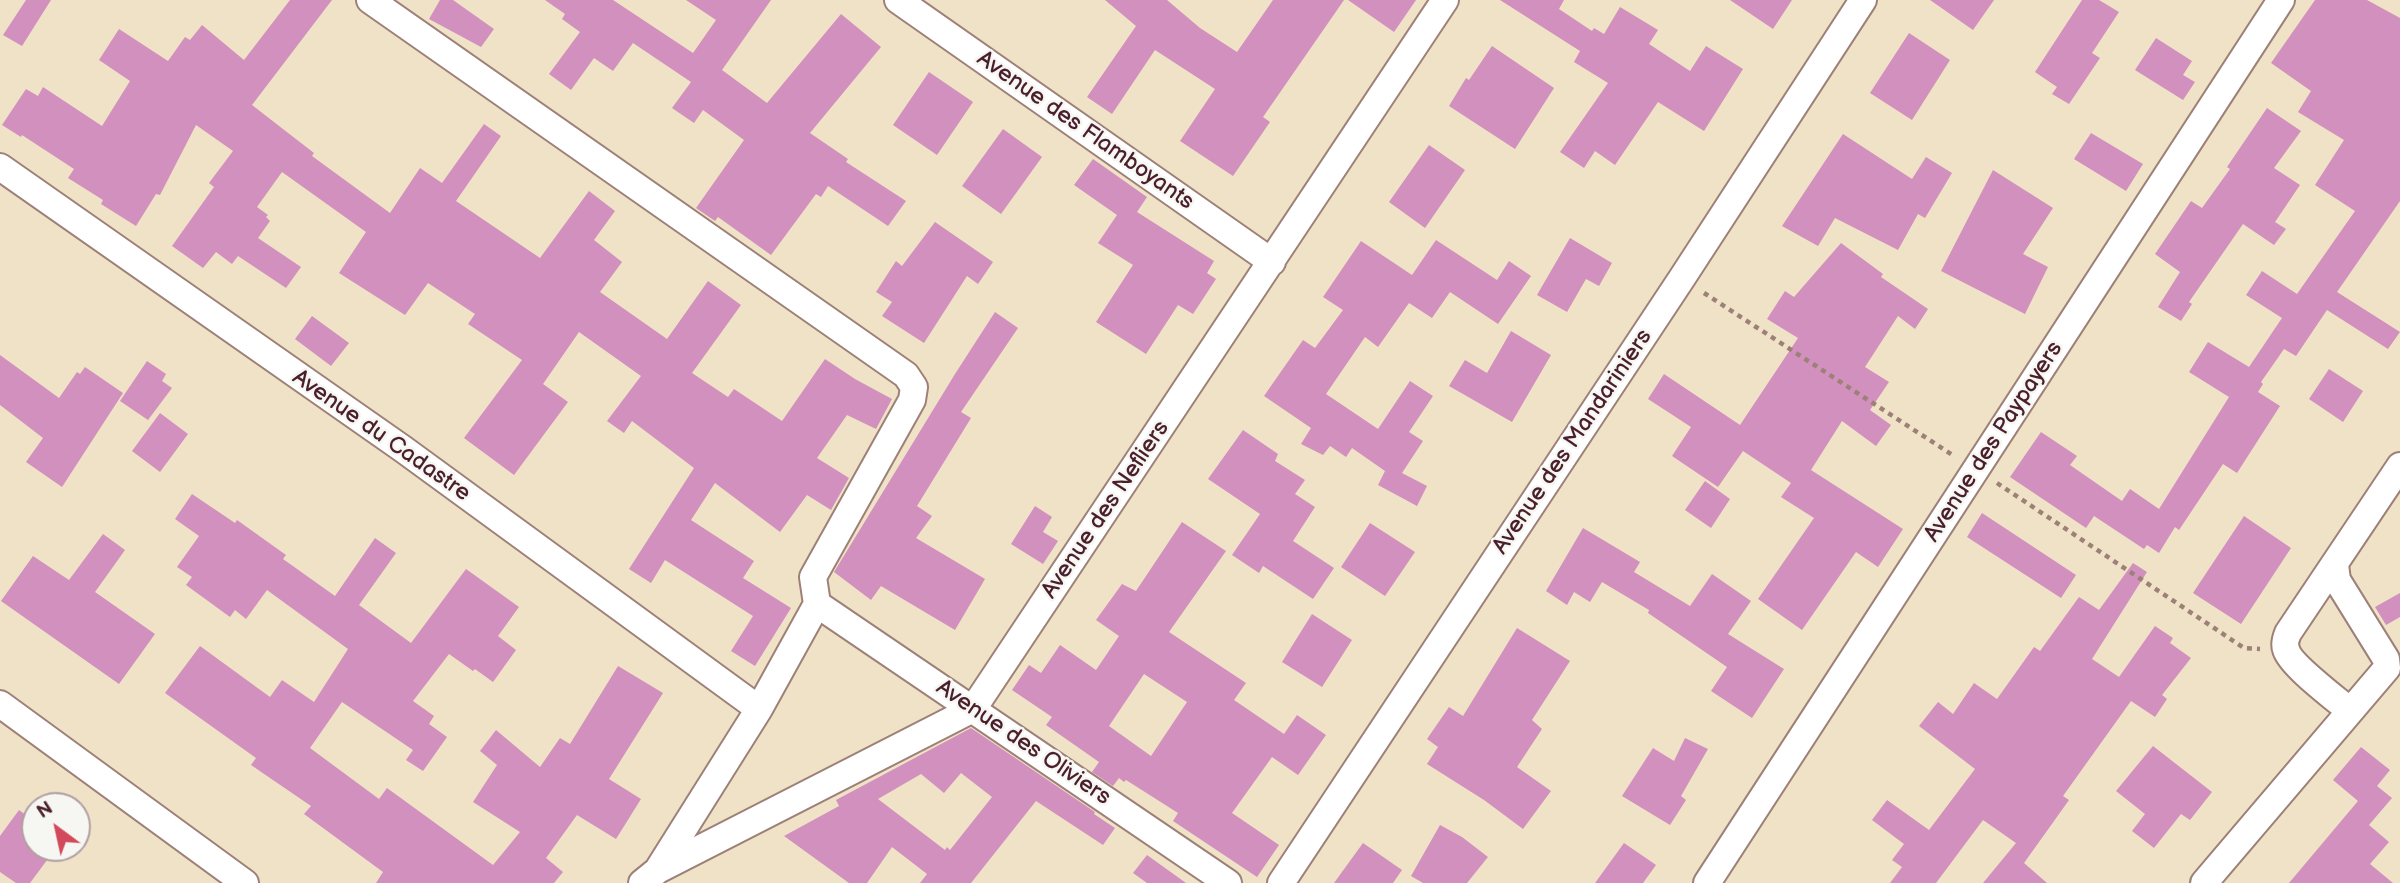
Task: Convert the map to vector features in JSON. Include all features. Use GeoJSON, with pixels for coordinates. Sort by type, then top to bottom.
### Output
{"type":"FeatureCollection","features":[{"type":"Feature","properties":{"kind":"street"},"geometry":{"type":"LineString","coordinates":[[370,0],[906,375],[912,383],[912,400],[813,577],[817,604],[759,709],[650,876]]}},
{"type":"Feature","properties":{"kind":"street","name":"Avenue des Flamboyants"},"geometry":{"type":"LineString","coordinates":[[898,0],[1272,262]]}},
{"type":"Feature","properties":{"kind":"street","name":"Avenue des Nefliers"},"geometry":{"type":"LineString","coordinates":[[650,876],[972,709],[1445,0]]}},
{"type":"Feature","properties":{"kind":"street","name":"Avenue des Mandariniers"},"geometry":{"type":"LineString","coordinates":[[1281,883],[1863,0]]}},
{"type":"Feature","properties":{"kind":"street","name":"Avenue des Paypayers"},"geometry":{"type":"LineString","coordinates":[[1707,883],[2281,0]]}},
{"type":"Feature","properties":{"kind":"street","name":"Avenue du Cadastre"},"geometry":{"type":"LineString","coordinates":[[0,167],[403,449],[759,709]]}},
{"type":"Feature","properties":{"kind":"street"},"geometry":{"type":"LineString","coordinates":[[2350,710],[2293,662],[2286,649],[2288,633],[2400,466]]}},
{"type":"Feature","properties":{"kind":"street"},"geometry":{"type":"LineString","coordinates":[[2204,883],[2387,668],[2337,580],[2335,565]]}},
{"type":"Feature","properties":{"kind":"street","name":"Avenue des Oliviers"},"geometry":{"type":"LineString","coordinates":[[817,604],[1228,883]]}},
{"type":"Feature","properties":{"kind":"street"},"geometry":{"type":"LineString","coordinates":[[0,704],[245,883]]}},
{"type":"Feature","properties":{"kind":"building"},"geometry":{"type":"Polygon","coordinates":[[[26,0],[51,0],[22,46],[3,35],[26,0]]]}},
{"type":"Feature","properties":{"kind":"building"},"geometry":{"type":"Polygon","coordinates":[[[290,0],[332,0],[252,105],[314,153],[312,156],[390,213],[420,168],[442,183],[484,124],[501,136],[456,201],[540,258],[589,191],[615,211],[594,240],[622,262],[600,292],[667,339],[708,281],[741,305],[692,373],[728,397],[734,389],[782,421],[825,359],[892,399],[876,429],[847,415],[817,458],[849,478],[831,510],[807,495],[780,532],[715,483],[691,520],[754,561],[743,578],[791,608],[755,666],[731,651],[753,616],[665,560],[651,583],[629,569],[694,468],[632,421],[624,433],[607,421],[641,376],[579,332],[543,384],[568,402],[514,475],[464,438],[522,360],[468,324],[475,314],[428,283],[405,315],[339,273],[366,232],[282,172],[257,207],[268,215],[266,217],[270,221],[258,238],[301,267],[286,288],[238,256],[232,264],[216,252],[203,268],[172,246],[214,187],[209,183],[233,151],[196,125],[160,195],[156,194],[136,226],[101,204],[103,200],[68,178],[74,169],[2,125],[26,89],[38,96],[43,87],[102,126],[130,81],[99,60],[119,29],[168,61],[185,37],[190,40],[202,25],[244,60],[290,0]]]}},
{"type":"Feature","properties":{"kind":"building"},"geometry":{"type":"Polygon","coordinates":[[[440,0],[453,0],[494,29],[481,47],[429,19],[440,0]]]}},
{"type":"Feature","properties":{"kind":"building"},"geometry":{"type":"Polygon","coordinates":[[[545,0],[613,0],[693,53],[716,20],[686,0],[771,0],[722,70],[767,103],[841,14],[881,47],[810,133],[848,159],[846,162],[906,201],[888,226],[828,186],[821,197],[816,194],[771,255],[718,217],[715,221],[696,208],[744,140],[703,110],[694,123],[672,108],[691,82],[633,43],[613,71],[594,58],[571,90],[549,74],[580,32],[562,19],[565,14],[545,0]]]}},
{"type":"Feature","properties":{"kind":"building"},"geometry":{"type":"Polygon","coordinates":[[[1105,0],[1167,0],[1200,28],[1237,52],[1273,0],[1344,0],[1263,117],[1270,122],[1233,176],[1180,141],[1215,89],[1155,50],[1112,114],[1087,97],[1136,26],[1105,0]]]}},
{"type":"Feature","properties":{"kind":"building"},"geometry":{"type":"Polygon","coordinates":[[[1348,0],[1416,0],[1394,32],[1348,0]]]}},
{"type":"Feature","properties":{"kind":"building"},"geometry":{"type":"Polygon","coordinates":[[[1500,0],[1564,0],[1559,9],[1592,31],[1594,28],[1604,34],[1620,7],[1658,30],[1649,44],[1690,71],[1706,46],[1743,69],[1704,131],[1658,102],[1615,165],[1595,151],[1584,168],[1560,152],[1608,83],[1574,62],[1580,51],[1500,0]]]}},
{"type":"Feature","properties":{"kind":"building"},"geometry":{"type":"Polygon","coordinates":[[[1730,0],[1792,0],[1773,29],[1730,0]]]}},
{"type":"Feature","properties":{"kind":"building"},"geometry":{"type":"Polygon","coordinates":[[[1930,0],[1994,0],[1973,30],[1930,0]]]}},
{"type":"Feature","properties":{"kind":"building"},"geometry":{"type":"Polygon","coordinates":[[[2082,0],[2099,0],[2119,12],[2092,53],[2100,58],[2069,104],[2052,94],[2057,87],[2035,72],[2082,0]]]}},
{"type":"Feature","properties":{"kind":"building"},"geometry":{"type":"Polygon","coordinates":[[[2315,0],[2367,0],[2400,18],[2400,201],[2337,292],[2400,332],[2388,349],[2327,310],[2296,356],[2284,349],[2261,382],[2263,384],[2258,392],[2280,406],[2237,473],[2223,464],[2179,530],[2175,527],[2159,553],[2147,545],[2144,549],[2094,516],[2086,528],[2010,477],[2041,432],[2077,456],[2070,465],[2122,501],[2130,489],[2159,509],[2229,397],[2189,372],[2208,342],[2249,367],[2282,318],[2246,295],[2262,271],[2297,294],[2355,211],[2315,185],[2344,140],[2298,112],[2311,91],[2271,63],[2315,0]]]}},
{"type":"Feature","properties":{"kind":"building"},"geometry":{"type":"Polygon","coordinates":[[[1909,33],[1950,60],[1912,120],[1870,93],[1909,33]]]}},
{"type":"Feature","properties":{"kind":"building"},"geometry":{"type":"Polygon","coordinates":[[[2156,38],[2192,61],[2183,75],[2195,82],[2183,100],[2135,70],[2156,38]]]}},
{"type":"Feature","properties":{"kind":"building"},"geometry":{"type":"Polygon","coordinates":[[[1492,46],[1554,88],[1515,149],[1449,106],[1466,78],[1469,80],[1492,46]]]}},
{"type":"Feature","properties":{"kind":"building"},"geometry":{"type":"Polygon","coordinates":[[[929,72],[973,102],[937,155],[893,125],[929,72]]]}},
{"type":"Feature","properties":{"kind":"building"},"geometry":{"type":"Polygon","coordinates":[[[2267,108],[2301,131],[2274,168],[2300,185],[2275,222],[2286,229],[2274,245],[2243,224],[2189,302],[2192,304],[2181,321],[2158,307],[2180,272],[2155,254],[2191,201],[2202,208],[2230,169],[2227,167],[2267,108]]]}},
{"type":"Feature","properties":{"kind":"building"},"geometry":{"type":"Polygon","coordinates":[[[1003,129],[1042,157],[1001,214],[962,186],[1003,129]]]}},
{"type":"Feature","properties":{"kind":"building"},"geometry":{"type":"Polygon","coordinates":[[[2091,133],[2143,164],[2126,191],[2074,159],[2091,133]]]}},
{"type":"Feature","properties":{"kind":"building"},"geometry":{"type":"Polygon","coordinates":[[[1843,134],[1912,179],[1926,157],[1952,173],[1925,218],[1918,214],[1898,250],[1835,218],[1818,246],[1782,226],[1843,134]]]}},
{"type":"Feature","properties":{"kind":"building"},"geometry":{"type":"Polygon","coordinates":[[[1429,145],[1465,170],[1425,228],[1389,202],[1429,145]]]}},
{"type":"Feature","properties":{"kind":"building"},"geometry":{"type":"Polygon","coordinates":[[[1093,159],[1147,197],[1137,212],[1214,261],[1207,273],[1216,279],[1193,314],[1178,305],[1146,354],[1096,322],[1133,265],[1098,243],[1117,215],[1074,185],[1093,159]]]}},
{"type":"Feature","properties":{"kind":"building"},"geometry":{"type":"Polygon","coordinates":[[[1993,170],[2053,208],[2023,254],[2048,267],[2025,314],[1941,271],[1993,170]]]}},
{"type":"Feature","properties":{"kind":"building"},"geometry":{"type":"Polygon","coordinates":[[[935,222],[993,262],[978,284],[967,276],[924,343],[882,316],[892,302],[876,292],[896,261],[902,266],[935,222]]]}},
{"type":"Feature","properties":{"kind":"building"},"geometry":{"type":"Polygon","coordinates":[[[1570,238],[1612,263],[1599,286],[1586,279],[1567,312],[1537,295],[1570,238]]]}},
{"type":"Feature","properties":{"kind":"building"},"geometry":{"type":"Polygon","coordinates":[[[1436,240],[1497,280],[1509,261],[1531,276],[1498,324],[1450,292],[1432,318],[1409,303],[1378,347],[1365,337],[1326,394],[1378,429],[1410,381],[1433,396],[1409,432],[1423,441],[1402,473],[1427,486],[1417,506],[1378,485],[1385,471],[1352,448],[1346,457],[1330,446],[1323,455],[1301,444],[1311,428],[1264,396],[1303,340],[1315,348],[1343,310],[1323,297],[1361,241],[1412,275],[1436,240]]]}},
{"type":"Feature","properties":{"kind":"building"},"geometry":{"type":"Polygon","coordinates":[[[1841,243],[1883,274],[1881,277],[1928,309],[1915,329],[1898,316],[1865,367],[1889,382],[1870,410],[1891,425],[1876,446],[1842,421],[1811,470],[1903,529],[1878,567],[1856,552],[1802,630],[1758,599],[1814,518],[1781,497],[1791,483],[1743,451],[1718,487],[1672,456],[1691,427],[1648,399],[1664,374],[1740,425],[1798,338],[1767,319],[1785,291],[1794,297],[1841,243]]]}},
{"type":"Feature","properties":{"kind":"building"},"geometry":{"type":"Polygon","coordinates":[[[995,312],[1018,328],[961,412],[971,418],[917,506],[932,516],[916,538],[985,579],[955,630],[881,586],[871,600],[834,572],[995,312]]]}},
{"type":"Feature","properties":{"kind":"building"},"geometry":{"type":"Polygon","coordinates":[[[312,316],[349,343],[331,366],[295,339],[312,316]]]}},
{"type":"Feature","properties":{"kind":"building"},"geometry":{"type":"Polygon","coordinates":[[[1511,331],[1551,355],[1512,422],[1449,386],[1465,360],[1487,373],[1511,331]]]}},
{"type":"Feature","properties":{"kind":"building"},"geometry":{"type":"Polygon","coordinates":[[[0,355],[59,398],[77,372],[80,374],[85,367],[123,393],[62,487],[26,462],[43,438],[0,405],[0,355]]]}},
{"type":"Feature","properties":{"kind":"building"},"geometry":{"type":"Polygon","coordinates":[[[147,361],[166,374],[162,381],[172,388],[148,420],[120,401],[147,361]]]}},
{"type":"Feature","properties":{"kind":"building"},"geometry":{"type":"Polygon","coordinates":[[[2329,369],[2363,391],[2343,422],[2309,399],[2329,369]]]}},
{"type":"Feature","properties":{"kind":"building"},"geometry":{"type":"Polygon","coordinates":[[[160,413],[188,434],[160,472],[132,451],[160,413]]]}},
{"type":"Feature","properties":{"kind":"building"},"geometry":{"type":"Polygon","coordinates":[[[1243,430],[1278,454],[1275,461],[1305,480],[1295,494],[1315,507],[1293,541],[1334,568],[1313,599],[1263,566],[1259,573],[1232,555],[1260,514],[1208,479],[1243,430]]]}},
{"type":"Feature","properties":{"kind":"building"},"geometry":{"type":"Polygon","coordinates":[[[1705,481],[1730,499],[1711,528],[1685,510],[1705,481]]]}},
{"type":"Feature","properties":{"kind":"building"},"geometry":{"type":"Polygon","coordinates":[[[192,494],[235,523],[237,520],[286,555],[283,559],[335,596],[375,538],[396,553],[359,605],[411,643],[466,569],[519,607],[498,636],[516,650],[493,682],[449,654],[413,701],[434,716],[429,724],[447,737],[423,771],[406,760],[413,750],[342,702],[310,748],[379,799],[387,788],[493,865],[520,832],[473,802],[497,765],[480,751],[496,730],[540,767],[560,738],[570,744],[618,666],[663,693],[609,779],[641,799],[616,839],[577,815],[546,858],[563,872],[554,883],[376,883],[383,872],[304,814],[311,806],[251,765],[256,758],[165,693],[200,646],[270,697],[282,680],[314,702],[348,649],[267,590],[246,619],[235,610],[230,617],[186,585],[192,577],[177,567],[199,536],[175,519],[192,494]]]}},
{"type":"Feature","properties":{"kind":"building"},"geometry":{"type":"Polygon","coordinates":[[[1035,506],[1052,517],[1043,532],[1058,541],[1043,564],[1011,544],[1035,506]]]}},
{"type":"Feature","properties":{"kind":"building"},"geometry":{"type":"Polygon","coordinates":[[[1982,513],[2076,575],[2061,598],[1967,537],[1982,513]]]}},
{"type":"Feature","properties":{"kind":"building"},"geometry":{"type":"Polygon","coordinates":[[[2244,516],[2291,548],[2241,624],[2193,593],[2244,516]]]}},
{"type":"Feature","properties":{"kind":"building"},"geometry":{"type":"Polygon","coordinates":[[[1182,522],[1226,551],[1169,632],[1246,683],[1234,700],[1284,734],[1297,715],[1326,735],[1298,775],[1272,757],[1232,813],[1279,845],[1257,877],[1173,821],[1178,813],[1126,780],[1124,782],[1119,778],[1113,786],[1092,772],[1099,762],[1046,725],[1052,717],[1012,690],[1029,665],[1041,673],[1060,645],[1096,670],[1119,636],[1096,620],[1122,584],[1136,591],[1182,522]],[[1144,674],[1109,726],[1151,756],[1187,702],[1144,674]]]}},
{"type":"Feature","properties":{"kind":"building"},"geometry":{"type":"Polygon","coordinates":[[[1370,523],[1415,552],[1385,596],[1341,567],[1370,523]]]}},
{"type":"Feature","properties":{"kind":"building"},"geometry":{"type":"Polygon","coordinates":[[[1583,528],[1640,562],[1634,572],[1690,606],[1712,574],[1751,601],[1728,634],[1784,669],[1752,718],[1711,691],[1727,667],[1648,613],[1649,610],[1602,582],[1590,602],[1574,592],[1567,605],[1546,591],[1583,528]]]}},
{"type":"Feature","properties":{"kind":"building"},"geometry":{"type":"Polygon","coordinates":[[[103,534],[125,550],[95,592],[155,634],[119,684],[1,601],[33,556],[69,580],[103,534]]]}},
{"type":"Feature","properties":{"kind":"building"},"geometry":{"type":"Polygon","coordinates":[[[2133,563],[2147,572],[2092,659],[2119,677],[2155,626],[2173,638],[2170,643],[2191,658],[2162,695],[2167,699],[2155,717],[2131,701],[2063,796],[2069,800],[2024,863],[2047,883],[1983,883],[2016,843],[1983,820],[1936,883],[1890,883],[1902,867],[1892,860],[1904,844],[1872,820],[1887,800],[1929,830],[1975,769],[1919,726],[1938,702],[1953,714],[1974,683],[1997,699],[2034,647],[2040,651],[2079,597],[2099,610],[2133,563]]]}},
{"type":"Feature","properties":{"kind":"building"},"geometry":{"type":"Polygon","coordinates":[[[2400,593],[2400,617],[2386,625],[2375,607],[2400,593]]]}},
{"type":"Feature","properties":{"kind":"building"},"geometry":{"type":"Polygon","coordinates":[[[1312,614],[1352,640],[1322,687],[1282,662],[1312,614]]]}},
{"type":"Feature","properties":{"kind":"building"},"geometry":{"type":"Polygon","coordinates":[[[1517,628],[1570,661],[1532,720],[1542,729],[1517,767],[1551,791],[1523,829],[1484,800],[1427,764],[1438,747],[1427,739],[1449,707],[1463,716],[1517,628]]]}},
{"type":"Feature","properties":{"kind":"building"},"geometry":{"type":"Polygon","coordinates":[[[971,728],[1115,828],[1103,845],[1036,801],[971,883],[920,883],[927,874],[892,847],[867,883],[849,883],[784,836],[839,806],[836,800],[971,728]],[[961,773],[944,793],[921,774],[878,799],[945,850],[947,847],[950,850],[992,797],[961,773]]]}},
{"type":"Feature","properties":{"kind":"building"},"geometry":{"type":"Polygon","coordinates":[[[1685,738],[1708,749],[1681,796],[1686,800],[1670,825],[1622,796],[1653,748],[1674,761],[1685,738]]]}},
{"type":"Feature","properties":{"kind":"building"},"geometry":{"type":"Polygon","coordinates":[[[2153,746],[2212,792],[2190,820],[2181,814],[2154,848],[2132,831],[2145,814],[2116,791],[2153,746]]]}},
{"type":"Feature","properties":{"kind":"building"},"geometry":{"type":"Polygon","coordinates":[[[2361,747],[2390,770],[2377,786],[2392,798],[2369,825],[2389,842],[2370,864],[2393,883],[2289,883],[2358,801],[2333,780],[2361,747]]]}},
{"type":"Feature","properties":{"kind":"building"},"geometry":{"type":"Polygon","coordinates":[[[19,810],[21,812],[21,862],[46,862],[30,883],[16,883],[0,872],[0,836],[19,810]]]}},
{"type":"Feature","properties":{"kind":"building"},"geometry":{"type":"Polygon","coordinates":[[[1440,825],[1462,837],[1488,857],[1467,883],[1423,883],[1411,876],[1440,825]]]}},
{"type":"Feature","properties":{"kind":"building"},"geometry":{"type":"Polygon","coordinates":[[[1363,843],[1402,870],[1393,883],[1334,883],[1363,843]]]}},
{"type":"Feature","properties":{"kind":"building"},"geometry":{"type":"Polygon","coordinates":[[[1624,843],[1656,865],[1643,883],[1595,883],[1624,843]]]}},
{"type":"Feature","properties":{"kind":"building"},"geometry":{"type":"Polygon","coordinates":[[[1147,855],[1186,883],[1147,883],[1133,873],[1147,855]]]}}]}
